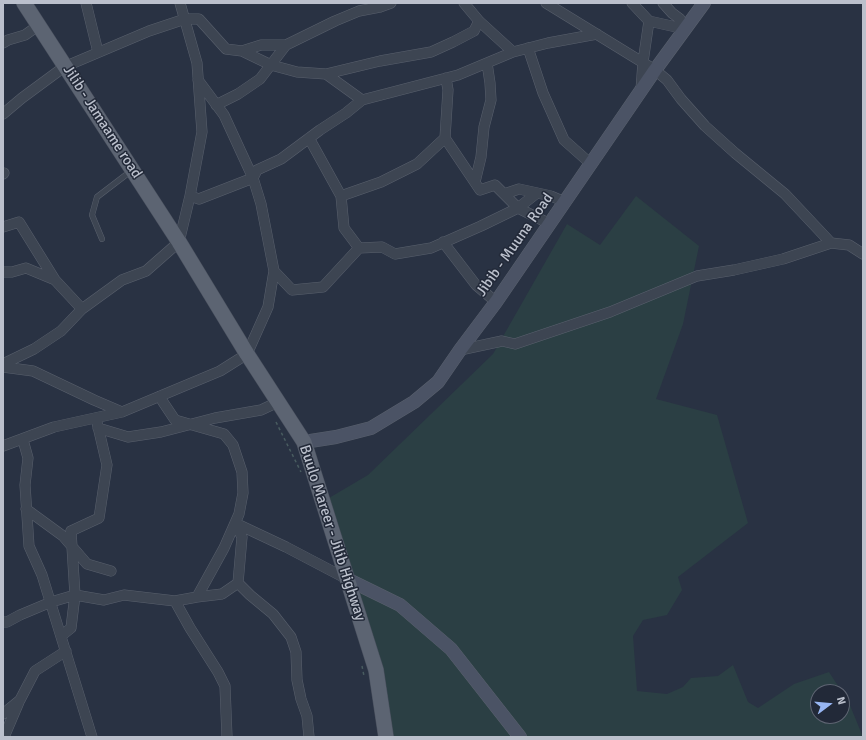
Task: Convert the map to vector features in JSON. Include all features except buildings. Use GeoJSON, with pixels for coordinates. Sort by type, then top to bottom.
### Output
{"type":"FeatureCollection","features":[{"type":"Feature","properties":{"kind":"main road","name":"Jilib - Jamaame road"},"geometry":{"type":"LineString","coordinates":[[27,4],[61,59],[64,67],[179,242]]}},
{"type":"Feature","properties":{"kind":"main road","name":"Buulo Mareer - Jilib Highway"},"geometry":{"type":"LineString","coordinates":[[179,242],[247,354],[304,442],[376,670],[386,737]]}},
{"type":"Feature","properties":{"kind":"street"},"geometry":{"type":"LineString","coordinates":[[86,3],[98,52]]}},
{"type":"Feature","properties":{"kind":"street"},"geometry":{"type":"LineString","coordinates":[[3,364],[34,349],[61,331],[82,309],[122,280],[146,271],[179,242],[190,196],[202,132],[197,63],[180,3]]}},
{"type":"Feature","properties":{"kind":"street"},"geometry":{"type":"LineString","coordinates":[[242,51],[262,45],[286,44],[359,11],[392,3]]}},
{"type":"Feature","properties":{"kind":"street"},"geometry":{"type":"LineString","coordinates":[[464,3],[480,21],[513,52]]}},
{"type":"Feature","properties":{"kind":"street"},"geometry":{"type":"LineString","coordinates":[[546,3],[643,62],[667,80],[681,99],[705,126],[785,194],[831,244]]}},
{"type":"Feature","properties":{"kind":"street"},"geometry":{"type":"LineString","coordinates":[[632,3],[649,21],[685,29]]}},
{"type":"Feature","properties":{"kind":"street"},"geometry":{"type":"LineString","coordinates":[[663,3],[680,19],[685,29]]}},
{"type":"Feature","properties":{"kind":"street","name":"Jibib - Muuna Road"},"geometry":{"type":"LineString","coordinates":[[304,442],[336,437],[371,428],[414,402],[438,382],[496,302],[655,70],[704,3]]}},
{"type":"Feature","properties":{"kind":"street"},"geometry":{"type":"LineString","coordinates":[[3,114],[64,67],[149,31],[185,19],[198,19],[226,49],[242,51],[271,65],[297,72],[326,74],[380,61],[431,52],[474,31],[480,21]]}},
{"type":"Feature","properties":{"kind":"street"},"geometry":{"type":"LineString","coordinates":[[641,90],[643,62],[649,21]]}},
{"type":"Feature","properties":{"kind":"street"},"geometry":{"type":"LineString","coordinates":[[3,43],[25,35],[39,25]]}},
{"type":"Feature","properties":{"kind":"street"},"geometry":{"type":"LineString","coordinates":[[190,196],[199,199],[253,178],[257,170],[281,159],[362,100],[446,78],[513,52],[548,43],[597,34]]}},
{"type":"Feature","properties":{"kind":"street"},"geometry":{"type":"LineString","coordinates":[[216,105],[238,94],[260,79],[286,44]]}},
{"type":"Feature","properties":{"kind":"street"},"geometry":{"type":"LineString","coordinates":[[528,48],[543,93],[564,140],[591,164]]}},
{"type":"Feature","properties":{"kind":"street"},"geometry":{"type":"LineString","coordinates":[[475,182],[482,157],[484,127],[491,100],[487,63]]}},
{"type":"Feature","properties":{"kind":"street"},"geometry":{"type":"LineString","coordinates":[[326,74],[362,100]]}},
{"type":"Feature","properties":{"kind":"street"},"geometry":{"type":"LineString","coordinates":[[446,78],[448,90],[445,138],[480,190],[494,184],[518,208],[550,224]]}},
{"type":"Feature","properties":{"kind":"street"},"geometry":{"type":"LineString","coordinates":[[3,446],[54,428],[122,412],[220,371],[247,354],[268,308],[274,271],[261,204],[253,178],[224,115],[198,80]]}},
{"type":"Feature","properties":{"kind":"street"},"geometry":{"type":"LineString","coordinates":[[309,138],[341,196],[344,228],[359,248]]}},
{"type":"Feature","properties":{"kind":"street"},"geometry":{"type":"LineString","coordinates":[[341,196],[381,182],[417,164],[445,138]]}},
{"type":"Feature","properties":{"kind":"street"},"geometry":{"type":"LineString","coordinates":[[504,194],[519,189],[551,196],[565,202]]}},
{"type":"Feature","properties":{"kind":"street"},"geometry":{"type":"LineString","coordinates":[[274,271],[292,290],[323,287],[359,248],[382,247],[395,254],[431,248],[518,208],[537,194]]}},
{"type":"Feature","properties":{"kind":"street"},"geometry":{"type":"LineString","coordinates":[[3,227],[19,222],[55,280],[82,309]]}},
{"type":"Feature","properties":{"kind":"street"},"geometry":{"type":"LineString","coordinates":[[443,242],[476,285],[496,302]]}},
{"type":"Feature","properties":{"kind":"street"},"geometry":{"type":"LineString","coordinates":[[460,350],[502,341],[515,344],[610,312],[697,276],[734,270],[783,259],[831,244],[849,245],[863,254]]}},
{"type":"Feature","properties":{"kind":"street"},"geometry":{"type":"LineString","coordinates":[[3,272],[12,272],[26,268],[55,280]]}},
{"type":"Feature","properties":{"kind":"street"},"geometry":{"type":"LineString","coordinates":[[3,367],[33,371],[122,412]]}},
{"type":"Feature","properties":{"kind":"street"},"geometry":{"type":"LineString","coordinates":[[160,396],[175,420],[224,434],[233,445],[242,472],[243,493],[239,514],[224,548],[197,597]]}},
{"type":"Feature","properties":{"kind":"street"},"geometry":{"type":"LineString","coordinates":[[98,428],[128,437],[161,432],[215,418],[261,410],[278,402]]}},
{"type":"Feature","properties":{"kind":"street"},"geometry":{"type":"LineString","coordinates":[[61,636],[71,628],[76,596],[71,531],[99,518],[107,465],[96,418]]}},
{"type":"Feature","properties":{"kind":"street"},"geometry":{"type":"LineString","coordinates":[[23,440],[28,458],[24,485],[29,546],[42,575],[51,602],[92,737]]}},
{"type":"Feature","properties":{"kind":"street"},"geometry":{"type":"LineString","coordinates":[[26,509],[62,536],[87,564],[111,572]]}},
{"type":"Feature","properties":{"kind":"street"},"geometry":{"type":"LineString","coordinates":[[235,523],[286,547],[400,605],[451,649],[520,737]]}},
{"type":"Feature","properties":{"kind":"street"},"geometry":{"type":"LineString","coordinates":[[235,523],[242,537],[238,583],[273,614],[291,637],[296,652],[297,680],[301,699],[307,716],[310,737]]}},
{"type":"Feature","properties":{"kind":"street"},"geometry":{"type":"LineString","coordinates":[[3,622],[7,622],[51,602],[76,596],[104,600],[124,595],[176,601],[222,594],[238,583]]}},
{"type":"Feature","properties":{"kind":"street"},"geometry":{"type":"LineString","coordinates":[[176,601],[190,628],[218,672],[225,686],[227,737]]}},
{"type":"Feature","properties":{"kind":"street"},"geometry":{"type":"LineString","coordinates":[[4,737],[20,700],[35,671],[66,651]]}},
{"type":"Feature","properties":{"kind":"street"},"geometry":{"type":"LineString","coordinates":[[3,714],[20,700]]}},
{"type":"Feature","properties":{"kind":"lane"},"geometry":{"type":"LineString","coordinates":[[102,239],[92,214],[97,196],[132,170]]}},
{"type":"Feature","properties":{"kind":"path"},"geometry":{"type":"LineString","coordinates":[[275,419],[302,476]]}},
{"type":"Feature","properties":{"kind":"path"},"geometry":{"type":"LineString","coordinates":[[360,662],[365,677]]}},
{"type":"Feature","properties":{"kind":"green space"},"geometry":{"type":"Polygon","coordinates":[[[636,196],[699,246],[683,324],[656,399],[717,415],[748,523],[678,577],[682,590],[667,615],[643,620],[633,636],[637,691],[667,694],[683,687],[691,678],[718,676],[733,665],[748,702],[758,708],[794,684],[829,672],[837,684],[810,684],[810,724],[850,724],[850,705],[863,737],[393,737],[329,498],[368,475],[493,354],[567,224],[600,245],[636,196]]]}}]}
